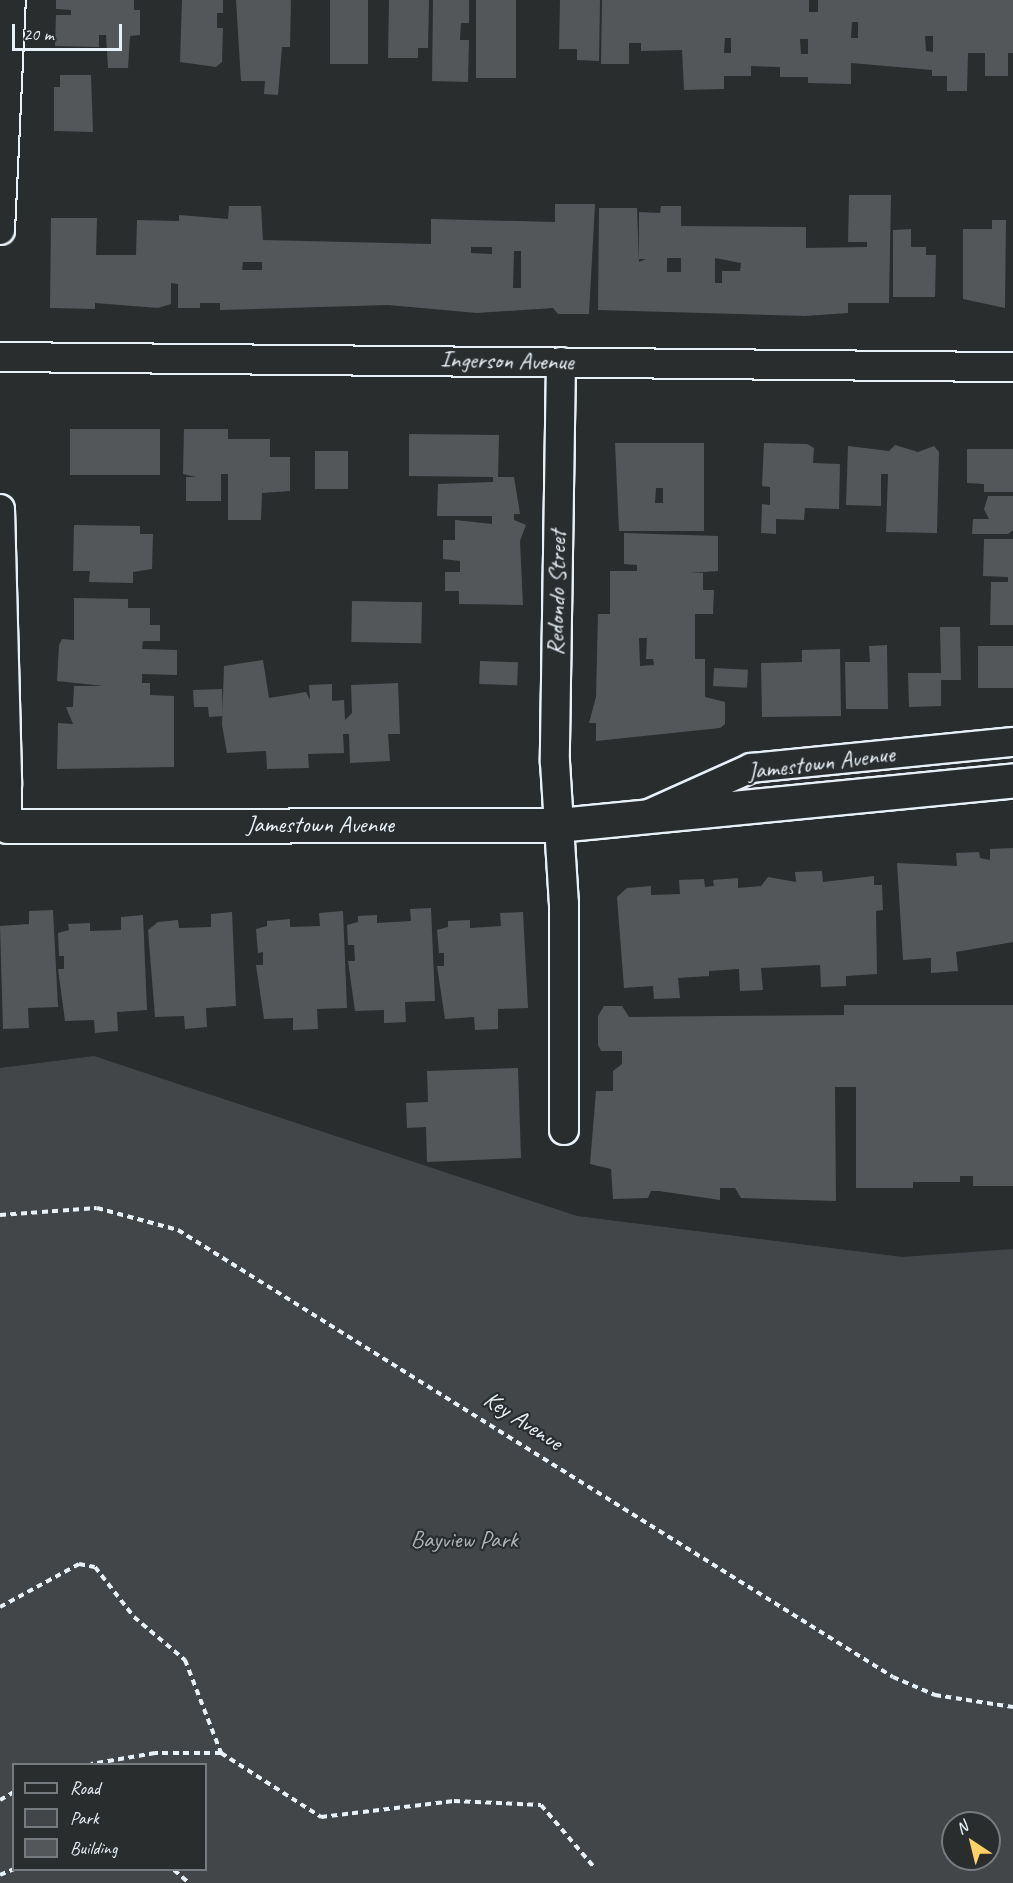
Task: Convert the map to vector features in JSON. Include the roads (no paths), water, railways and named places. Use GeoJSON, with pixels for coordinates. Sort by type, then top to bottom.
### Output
{"type":"FeatureCollection","features":[{"type":"Feature","properties":{"kind":"street"},"geometry":{"type":"LineString","coordinates":[[0,230],[11,0]]}},
{"type":"Feature","properties":{"kind":"street","name":"Ingerson Avenue"},"geometry":{"type":"LineString","coordinates":[[0,357],[1013,367]]}},
{"type":"Feature","properties":{"kind":"street","name":"Redondo Street"},"geometry":{"type":"LineString","coordinates":[[561,362],[558,825],[564,904],[564,1130]]}},
{"type":"Feature","properties":{"kind":"street"},"geometry":{"type":"LineString","coordinates":[[0,509],[3,826]]}},
{"type":"Feature","properties":{"kind":"street","name":"Jamestown Avenue"},"geometry":{"type":"LineString","coordinates":[[639,819],[751,768],[1013,742]]}},
{"type":"Feature","properties":{"kind":"street","name":"Jamestown Avenue"},"geometry":{"type":"LineString","coordinates":[[3,826],[558,825],[639,819],[1013,780]]}},
{"type":"Feature","properties":{"kind":"park label","name":"Bayview Park"},"geometry":{"type":"Point","coordinates":[464,1540]}}]}
